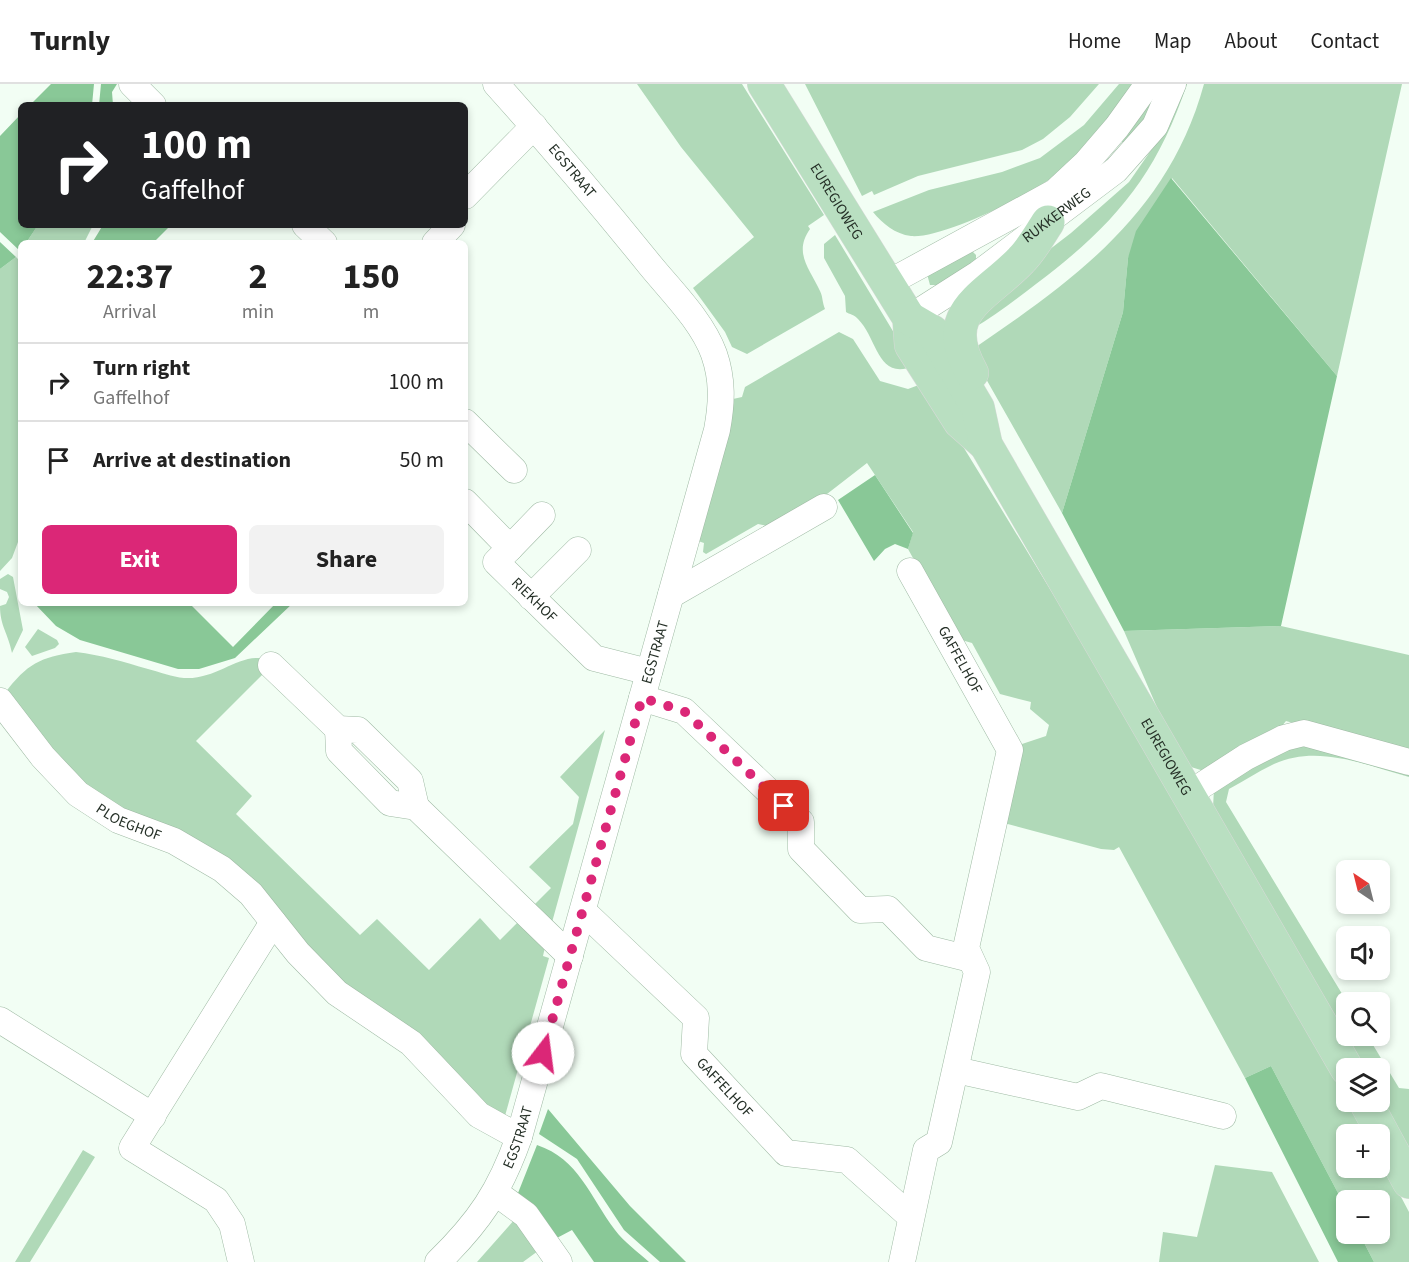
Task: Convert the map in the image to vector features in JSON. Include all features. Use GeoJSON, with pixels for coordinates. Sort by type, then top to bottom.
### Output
{"type":"FeatureCollection","features":[{"type":"Feature","properties":{"kind":"main road","name":"EUREGIOWEG"},"geometry":{"type":"LineString","coordinates":[[764,84],[909,318],[933,332],[978,408],[986,445],[1341,1058]]}},
{"type":"Feature","properties":{"kind":"main road"},"geometry":{"type":"LineString","coordinates":[[986,445],[989,401],[964,356],[959,337],[960,324],[980,295],[1022,260],[1048,222]]}},
{"type":"Feature","properties":{"kind":"main road"},"geometry":{"type":"LineString","coordinates":[[1371,1112],[1409,1182]]}},
{"type":"Feature","properties":{"kind":"street"},"geometry":{"type":"LineString","coordinates":[[132,84],[150,102]]}},
{"type":"Feature","properties":{"kind":"street","name":"EGSTRAAT"},"geometry":{"type":"LineString","coordinates":[[438,1262],[460,1241],[496,1193],[519,1137],[717,430],[722,404],[721,377],[713,352],[698,326],[534,126],[496,84]]}},
{"type":"Feature","properties":{"kind":"street","name":"RUKKERWEG"},"geometry":{"type":"LineString","coordinates":[[888,283],[1055,192],[1086,163],[1118,127],[1148,84]]}},
{"type":"Feature","properties":{"kind":"street","name":"RUKKERWEG"},"geometry":{"type":"LineString","coordinates":[[909,318],[978,274],[1116,170],[1134,153],[1155,126],[1173,84]]}},
{"type":"Feature","properties":{"kind":"street"},"geometry":{"type":"LineString","coordinates":[[468,193],[534,126]]}},
{"type":"Feature","properties":{"kind":"street"},"geometry":{"type":"LineString","coordinates":[[438,240],[449,228]]}},
{"type":"Feature","properties":{"kind":"street"},"geometry":{"type":"LineString","coordinates":[[468,425],[514,470]]}},
{"type":"Feature","properties":{"kind":"street"},"geometry":{"type":"LineString","coordinates":[[468,505],[510,548],[542,515]]}},
{"type":"Feature","properties":{"kind":"street"},"geometry":{"type":"LineString","coordinates":[[671,596],[824,507]]}},
{"type":"Feature","properties":{"kind":"street","name":"RIEKHOF"},"geometry":{"type":"LineString","coordinates":[[510,548],[496,562],[594,658],[648,672]]}},
{"type":"Feature","properties":{"kind":"street"},"geometry":{"type":"LineString","coordinates":[[531,597],[578,550]]}},
{"type":"Feature","properties":{"kind":"street","name":"GAFFELHOF"},"geometry":{"type":"LineString","coordinates":[[902,1262],[926,1150],[939,1142],[956,1070],[976,972],[966,948],[1010,750],[910,571]]}},
{"type":"Feature","properties":{"kind":"street"},"geometry":{"type":"LineString","coordinates":[[272,665],[338,729],[339,751],[390,802],[416,807],[570,956]]}},
{"type":"Feature","properties":{"kind":"street"},"geometry":{"type":"LineString","coordinates":[[642,698],[684,711],[801,822],[801,849],[860,909],[888,909],[926,948],[970,959]]}},
{"type":"Feature","properties":{"kind":"street","name":"PLOEGHOF"},"geometry":{"type":"LineString","coordinates":[[0,701],[43,757],[78,794],[118,820],[174,841],[205,858],[251,894],[298,953],[337,993],[411,1043],[479,1115],[519,1137]]}},
{"type":"Feature","properties":{"kind":"street"},"geometry":{"type":"LineString","coordinates":[[1187,795],[1246,757],[1284,738],[1304,733],[1409,762]]}},
{"type":"Feature","properties":{"kind":"street","name":"GAFFELHOF"},"geometry":{"type":"LineString","coordinates":[[583,911],[696,1018],[694,1054],[786,1153],[846,1160],[911,1217]]}},
{"type":"Feature","properties":{"kind":"street"},"geometry":{"type":"LineString","coordinates":[[242,1262],[232,1224],[216,1200],[132,1148],[273,922]]}},
{"type":"Feature","properties":{"kind":"street"},"geometry":{"type":"LineString","coordinates":[[0,1020],[153,1116]]}},
{"type":"Feature","properties":{"kind":"street"},"geometry":{"type":"LineString","coordinates":[[956,1070],[1078,1097],[1101,1086],[1222,1116]]}},
{"type":"Feature","properties":{"kind":"street"},"geometry":{"type":"LineString","coordinates":[[496,1193],[526,1215],[558,1262]]}},
{"type":"Feature","properties":{"kind":"green space"},"geometry":{"type":"Polygon","coordinates":[[[51,84],[94,84],[92,102],[33,102],[51,84]]]}},
{"type":"Feature","properties":{"kind":"green space"},"geometry":{"type":"Polygon","coordinates":[[[101,84],[117,84],[112,92],[113,102],[99,102],[101,84]]]}},
{"type":"Feature","properties":{"kind":"green space"},"geometry":{"type":"Polygon","coordinates":[[[637,84],[742,84],[824,215],[808,226],[810,229],[805,238],[803,253],[821,293],[825,309],[747,354],[732,347],[725,332],[693,288],[754,237],[681,147],[637,84]]]}},
{"type":"Feature","properties":{"kind":"green space"},"geometry":{"type":"Polygon","coordinates":[[[805,84],[1099,84],[1070,117],[1043,139],[1022,150],[918,176],[874,195],[872,191],[862,196],[805,84]]]}},
{"type":"Feature","properties":{"kind":"green space"},"geometry":{"type":"Polygon","coordinates":[[[1119,84],[1138,84],[1103,129],[1062,170],[1012,201],[966,222],[925,235],[911,236],[895,231],[873,212],[929,190],[1002,172],[1040,158],[1084,125],[1119,84]]]}},
{"type":"Feature","properties":{"kind":"green space"},"geometry":{"type":"Polygon","coordinates":[[[1156,84],[1161,97],[1126,143],[1122,142],[1120,140],[1156,84]]]}},
{"type":"Feature","properties":{"kind":"green space"},"geometry":{"type":"Polygon","coordinates":[[[1184,84],[1187,84],[1175,117],[1161,146],[1129,197],[1088,241],[1063,263],[1005,308],[972,329],[1002,286],[1071,233],[1129,182],[1161,136],[1184,84]]]}},
{"type":"Feature","properties":{"kind":"green space"},"geometry":{"type":"Polygon","coordinates":[[[1204,84],[1402,84],[1337,376],[1172,178],[1128,258],[1123,312],[1062,513],[977,363],[973,349],[1083,268],[1143,205],[1168,169],[1188,129],[1204,84]]]}},
{"type":"Feature","properties":{"kind":"green space"},"geometry":{"type":"Polygon","coordinates":[[[18,117],[18,228],[36,228],[28,240],[18,240],[18,249],[0,232],[0,136],[18,117]]]}},
{"type":"Feature","properties":{"kind":"green space"},"geometry":{"type":"Polygon","coordinates":[[[1171,178],[1337,376],[1281,626],[1124,631],[1062,513],[1123,312],[1128,258],[1136,231],[1171,178]]]}},
{"type":"Feature","properties":{"kind":"green space"},"geometry":{"type":"Polygon","coordinates":[[[36,228],[92,228],[86,240],[28,240],[36,228]]]}},
{"type":"Feature","properties":{"kind":"green space"},"geometry":{"type":"Polygon","coordinates":[[[101,228],[168,228],[156,240],[94,240],[101,228]]]}},
{"type":"Feature","properties":{"kind":"green space"},"geometry":{"type":"Polygon","coordinates":[[[835,235],[914,366],[902,369],[892,368],[885,363],[865,327],[857,318],[846,312],[845,296],[824,258],[824,244],[835,235]]]}},
{"type":"Feature","properties":{"kind":"green space"},"geometry":{"type":"Polygon","coordinates":[[[0,242],[16,257],[0,269],[0,242]]]}},
{"type":"Feature","properties":{"kind":"green space"},"geometry":{"type":"Polygon","coordinates":[[[972,251],[976,255],[976,261],[940,285],[930,285],[927,274],[972,251]]]}},
{"type":"Feature","properties":{"kind":"green space"},"geometry":{"type":"Polygon","coordinates":[[[16,257],[18,259],[18,542],[12,558],[0,571],[0,269],[16,257]]]}},
{"type":"Feature","properties":{"kind":"green space"},"geometry":{"type":"Polygon","coordinates":[[[839,332],[853,339],[880,381],[908,389],[924,383],[1192,826],[1336,1076],[1336,1112],[1356,1112],[1363,1124],[1336,1124],[1336,1178],[1390,1178],[1390,1176],[1409,1212],[1409,1262],[1374,1262],[1365,1244],[1390,1244],[1390,1190],[1336,1190],[1271,1066],[1245,1078],[1119,847],[1114,850],[1101,849],[1004,823],[1022,744],[1046,736],[1049,725],[1030,709],[1031,702],[1000,694],[972,643],[958,639],[908,549],[913,532],[867,463],[827,494],[773,527],[758,524],[706,554],[703,552],[704,543],[698,541],[729,435],[733,399],[742,397],[745,387],[839,332]]]}},
{"type":"Feature","properties":{"kind":"green space"},"geometry":{"type":"Polygon","coordinates":[[[875,475],[913,533],[908,549],[895,544],[885,549],[874,561],[838,500],[875,475]]]}},
{"type":"Feature","properties":{"kind":"green space"},"geometry":{"type":"Polygon","coordinates":[[[8,574],[13,577],[23,630],[12,653],[1,619],[0,606],[6,604],[9,597],[7,592],[0,589],[0,579],[8,574]]]}},
{"type":"Feature","properties":{"kind":"green space"},"geometry":{"type":"Polygon","coordinates":[[[37,606],[192,606],[233,647],[273,606],[290,606],[235,658],[199,669],[178,669],[80,640],[56,626],[37,606]]]}},
{"type":"Feature","properties":{"kind":"green space"},"geometry":{"type":"Polygon","coordinates":[[[1281,626],[1409,655],[1409,756],[1286,721],[1277,732],[1204,771],[1191,767],[1168,733],[1124,631],[1281,626]]]}},
{"type":"Feature","properties":{"kind":"green space"},"geometry":{"type":"Polygon","coordinates":[[[38,629],[57,640],[59,644],[55,648],[32,656],[25,647],[38,629]]]}},
{"type":"Feature","properties":{"kind":"green space"},"geometry":{"type":"Polygon","coordinates":[[[76,652],[184,678],[205,676],[241,661],[259,658],[269,668],[196,741],[252,796],[236,814],[360,935],[377,919],[429,970],[480,918],[500,940],[519,921],[545,947],[543,956],[549,958],[503,1123],[358,1000],[281,923],[92,798],[5,693],[20,675],[35,664],[53,656],[76,652]]]}},
{"type":"Feature","properties":{"kind":"green space"},"geometry":{"type":"Polygon","coordinates":[[[605,730],[551,926],[533,906],[551,888],[529,867],[573,824],[579,797],[560,777],[605,730]]]}},
{"type":"Feature","properties":{"kind":"green space"},"geometry":{"type":"Polygon","coordinates":[[[1300,740],[1409,769],[1409,777],[1342,758],[1307,756],[1291,758],[1274,764],[1229,789],[1226,802],[1341,992],[1336,992],[1336,1023],[1213,808],[1214,788],[1300,740]]]}},
{"type":"Feature","properties":{"kind":"green space"},"geometry":{"type":"Polygon","coordinates":[[[1349,1046],[1374,1046],[1381,1058],[1356,1058],[1349,1046]]]}},
{"type":"Feature","properties":{"kind":"green space"},"geometry":{"type":"Polygon","coordinates":[[[1271,1066],[1336,1190],[1336,1244],[1365,1244],[1374,1262],[1338,1262],[1245,1078],[1271,1066]]]}},
{"type":"Feature","properties":{"kind":"green space"},"geometry":{"type":"Polygon","coordinates":[[[1390,1073],[1399,1088],[1409,1089],[1409,1153],[1387,1112],[1390,1112],[1390,1073]]]}},
{"type":"Feature","properties":{"kind":"green space"},"geometry":{"type":"Polygon","coordinates":[[[548,1109],[630,1206],[686,1262],[660,1262],[624,1230],[577,1159],[539,1134],[548,1109]]]}},
{"type":"Feature","properties":{"kind":"green space"},"geometry":{"type":"Polygon","coordinates":[[[537,1145],[551,1151],[574,1169],[615,1230],[649,1262],[594,1262],[572,1230],[555,1239],[518,1193],[537,1145]]]}},
{"type":"Feature","properties":{"kind":"green space"},"geometry":{"type":"Polygon","coordinates":[[[83,1150],[95,1157],[30,1262],[15,1262],[83,1150]]]}},
{"type":"Feature","properties":{"kind":"green space"},"geometry":{"type":"Polygon","coordinates":[[[1215,1165],[1272,1172],[1319,1262],[1159,1262],[1163,1232],[1197,1237],[1215,1165]]]}},
{"type":"Feature","properties":{"kind":"green space"},"geometry":{"type":"Polygon","coordinates":[[[515,1219],[538,1251],[523,1262],[477,1262],[515,1219]]]}},
{"type":"Feature","properties":{"kind":"route"},"geometry":{"type":"LineString","coordinates":[[543,1053],[642,698],[684,711],[784,806]]}}]}
